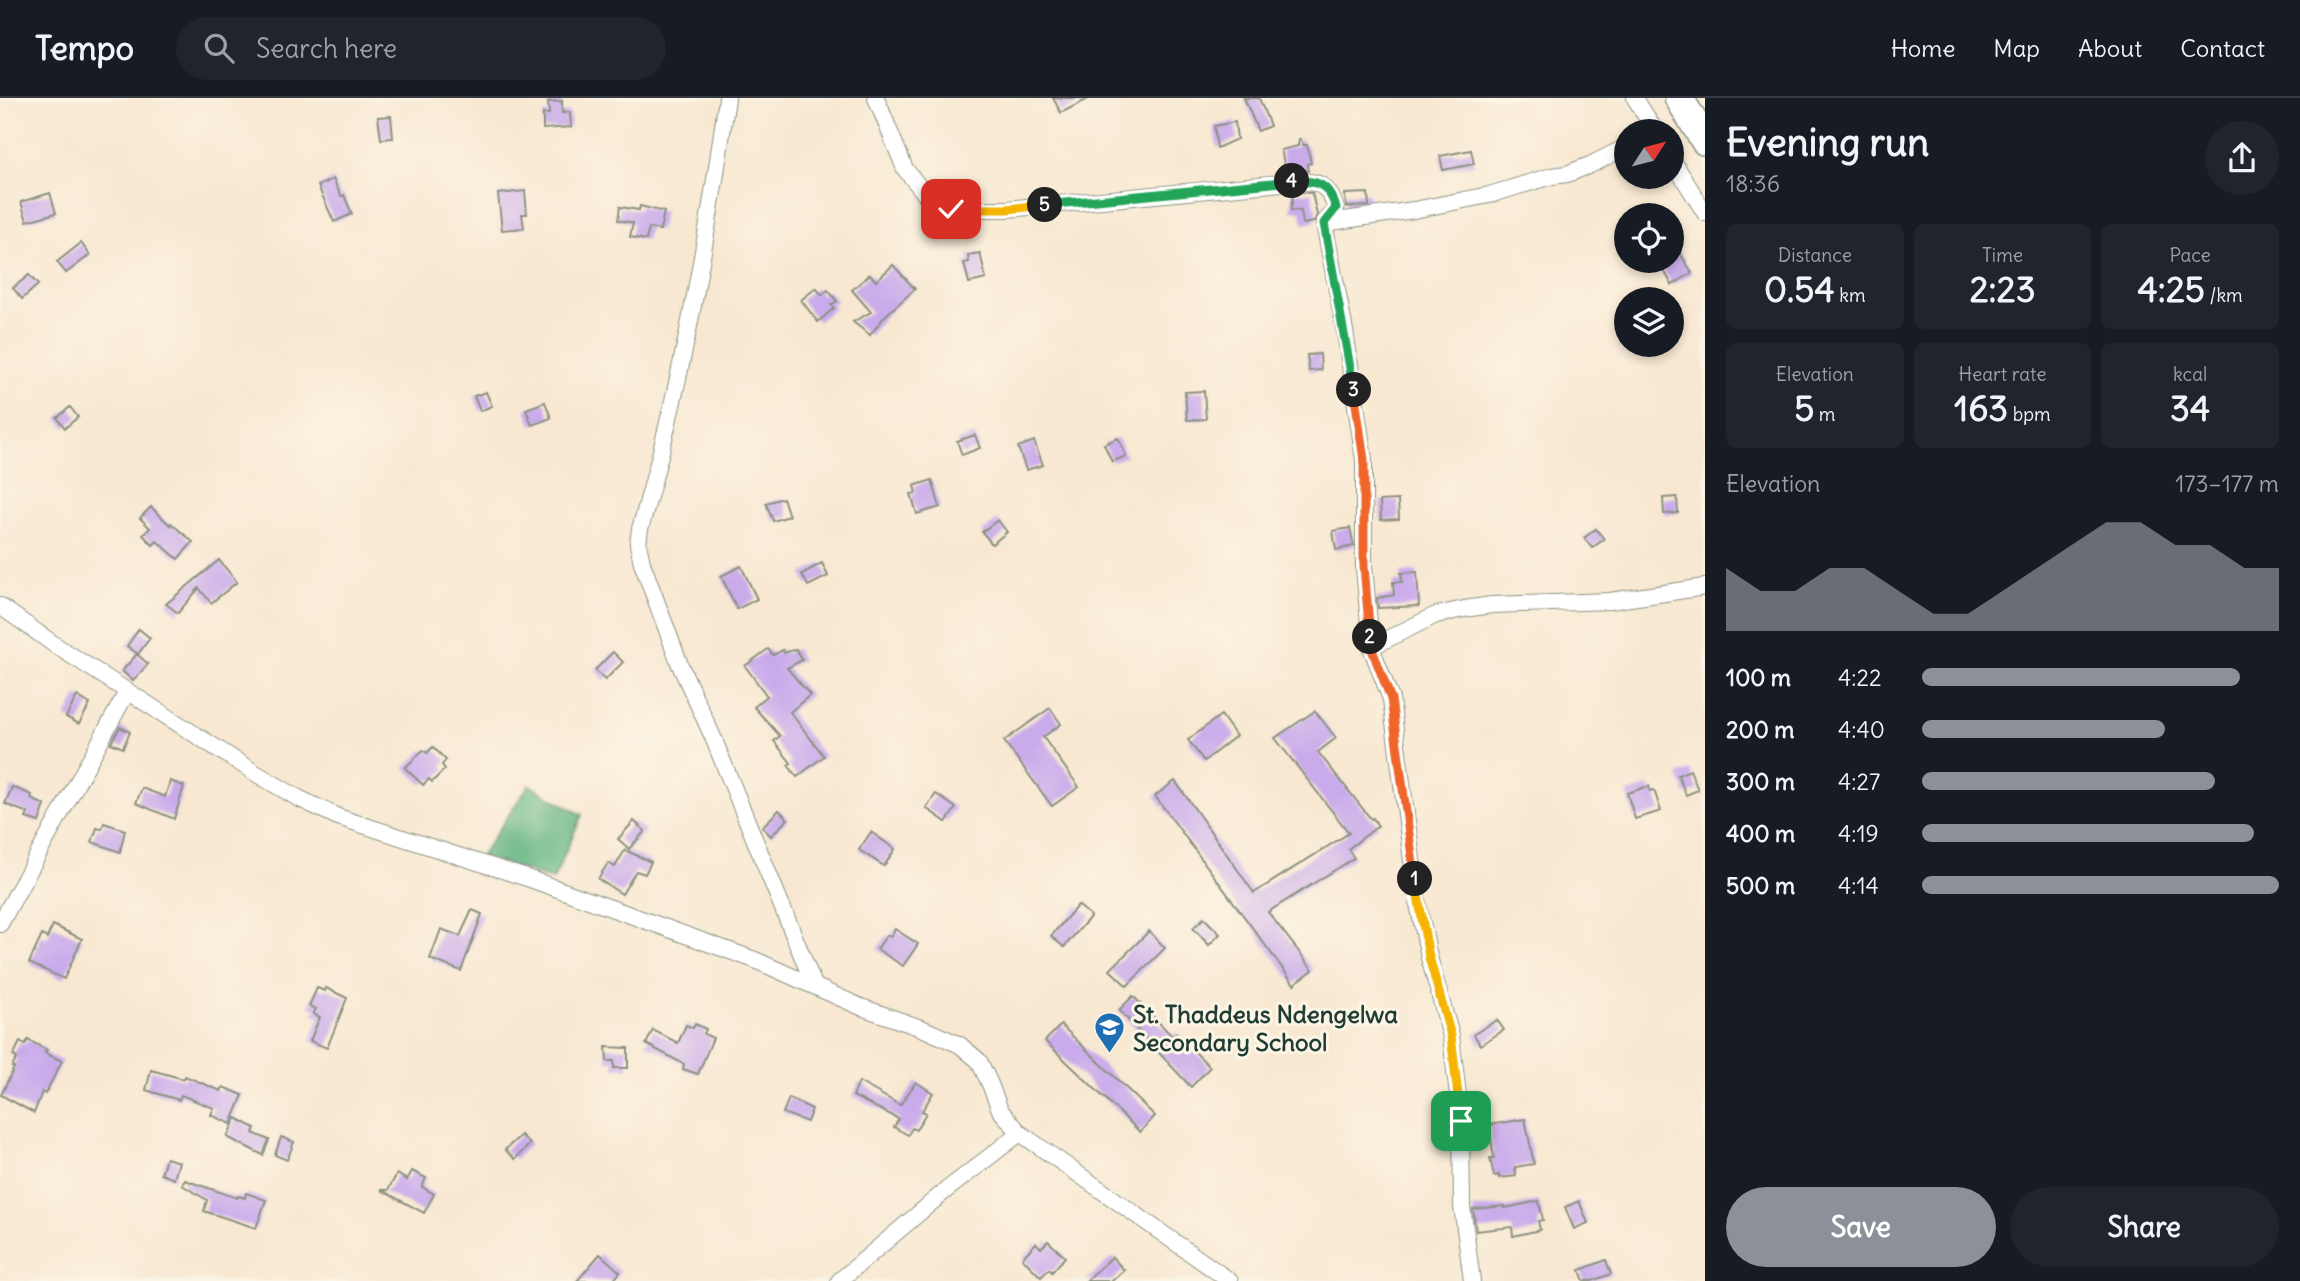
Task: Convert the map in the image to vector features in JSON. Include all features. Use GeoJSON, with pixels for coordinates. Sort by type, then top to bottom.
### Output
{"type":"FeatureCollection","features":[{"type":"Feature","properties":{"kind":"highway"},"geometry":{"type":"LineString","coordinates":[[1679,98],[1705,141]]}},
{"type":"Feature","properties":{"kind":"street"},"geometry":{"type":"LineString","coordinates":[[727,98],[708,233],[685,348],[638,544],[651,590],[680,665],[712,735],[814,985]]}},
{"type":"Feature","properties":{"kind":"street"},"geometry":{"type":"LineString","coordinates":[[876,98],[905,169],[925,194],[951,209],[1007,209],[1306,181],[1322,185],[1332,196],[1336,208],[1324,223],[1345,331],[1364,460],[1364,566],[1371,647],[1391,699],[1417,899],[1429,957],[1451,1036],[1461,1121],[1462,1206],[1472,1281]]}},
{"type":"Feature","properties":{"kind":"street"},"geometry":{"type":"LineString","coordinates":[[1635,98],[1648,119]]}},
{"type":"Feature","properties":{"kind":"street"},"geometry":{"type":"LineString","coordinates":[[1324,223],[1489,195],[1567,174],[1614,152]]}},
{"type":"Feature","properties":{"kind":"street"},"geometry":{"type":"LineString","coordinates":[[1684,179],[1705,213]]}},
{"type":"Feature","properties":{"kind":"street"},"geometry":{"type":"LineString","coordinates":[[1371,647],[1436,615],[1464,609],[1492,605],[1610,601],[1705,587]]}},
{"type":"Feature","properties":{"kind":"street"},"geometry":{"type":"LineString","coordinates":[[0,606],[55,645],[257,774],[338,817],[533,880],[755,960],[861,1007],[960,1045],[979,1061],[1000,1110],[1020,1133],[1230,1281]]}},
{"type":"Feature","properties":{"kind":"street"},"geometry":{"type":"LineString","coordinates":[[0,924],[127,692]]}},
{"type":"Feature","properties":{"kind":"street"},"geometry":{"type":"LineString","coordinates":[[839,1281],[945,1191],[1020,1133]]}},
{"type":"Feature","properties":{"kind":"green space"},"geometry":{"type":"Polygon","coordinates":[[[529,785],[582,815],[553,880],[481,856],[529,785]]]}},
{"type":"Feature","properties":{"kind":"building"},"geometry":{"type":"Polygon","coordinates":[[[1053,98],[1090,98],[1061,113],[1053,98]]]}},
{"type":"Feature","properties":{"kind":"building"},"geometry":{"type":"Polygon","coordinates":[[[1244,98],[1259,98],[1270,126],[1258,131],[1244,98]]]}},
{"type":"Feature","properties":{"kind":"building"},"geometry":{"type":"Polygon","coordinates":[[[562,101],[562,113],[570,112],[571,127],[543,129],[543,114],[549,114],[548,102],[562,101]]]}},
{"type":"Feature","properties":{"kind":"building"},"geometry":{"type":"Polygon","coordinates":[[[391,116],[393,138],[381,139],[378,117],[391,116]]]}},
{"type":"Feature","properties":{"kind":"building"},"geometry":{"type":"Polygon","coordinates":[[[1235,122],[1237,139],[1217,148],[1214,126],[1235,122]]]}},
{"type":"Feature","properties":{"kind":"building"},"geometry":{"type":"Polygon","coordinates":[[[1299,139],[1303,145],[1307,145],[1311,163],[1307,164],[1308,171],[1286,172],[1281,150],[1298,146],[1299,139]]]}},
{"type":"Feature","properties":{"kind":"building"},"geometry":{"type":"Polygon","coordinates":[[[1471,150],[1474,164],[1443,170],[1440,156],[1471,150]]]}},
{"type":"Feature","properties":{"kind":"building"},"geometry":{"type":"Polygon","coordinates":[[[333,179],[352,214],[334,222],[318,186],[333,179]]]}},
{"type":"Feature","properties":{"kind":"building"},"geometry":{"type":"Polygon","coordinates":[[[525,191],[527,214],[522,214],[524,228],[502,230],[498,194],[525,191]]]}},
{"type":"Feature","properties":{"kind":"building"},"geometry":{"type":"Polygon","coordinates":[[[1293,192],[1312,193],[1317,215],[1314,222],[1303,224],[1301,211],[1291,210],[1293,192]]]}},
{"type":"Feature","properties":{"kind":"building"},"geometry":{"type":"Polygon","coordinates":[[[50,193],[56,213],[27,221],[21,202],[50,193]]]}},
{"type":"Feature","properties":{"kind":"building"},"geometry":{"type":"Polygon","coordinates":[[[1368,193],[1369,206],[1346,207],[1345,194],[1368,193]]]}},
{"type":"Feature","properties":{"kind":"building"},"geometry":{"type":"Polygon","coordinates":[[[640,206],[664,212],[660,230],[649,228],[646,240],[630,237],[633,223],[618,220],[620,207],[639,210],[640,206]]]}},
{"type":"Feature","properties":{"kind":"building"},"geometry":{"type":"Polygon","coordinates":[[[81,243],[90,255],[66,273],[57,262],[81,243]]]}},
{"type":"Feature","properties":{"kind":"building"},"geometry":{"type":"Polygon","coordinates":[[[980,253],[986,279],[969,283],[964,263],[969,262],[968,255],[980,253]]]}},
{"type":"Feature","properties":{"kind":"building"},"geometry":{"type":"Polygon","coordinates":[[[1684,260],[1692,273],[1672,285],[1666,273],[1684,273],[1684,260]]]}},
{"type":"Feature","properties":{"kind":"building"},"geometry":{"type":"Polygon","coordinates":[[[893,265],[915,289],[885,316],[870,335],[853,322],[871,312],[852,290],[870,274],[876,281],[893,265]]]}},
{"type":"Feature","properties":{"kind":"building"},"geometry":{"type":"Polygon","coordinates":[[[29,275],[38,285],[22,299],[13,288],[29,275]]]}},
{"type":"Feature","properties":{"kind":"building"},"geometry":{"type":"Polygon","coordinates":[[[816,288],[822,295],[828,290],[837,301],[831,305],[834,308],[818,322],[801,300],[816,288]]]}},
{"type":"Feature","properties":{"kind":"building"},"geometry":{"type":"Polygon","coordinates":[[[1320,354],[1321,370],[1309,371],[1307,355],[1320,354]]]}},
{"type":"Feature","properties":{"kind":"building"},"geometry":{"type":"Polygon","coordinates":[[[1204,391],[1206,419],[1187,420],[1185,392],[1204,391]]]}},
{"type":"Feature","properties":{"kind":"building"},"geometry":{"type":"Polygon","coordinates":[[[486,392],[492,406],[480,411],[474,396],[486,392]]]}},
{"type":"Feature","properties":{"kind":"building"},"geometry":{"type":"Polygon","coordinates":[[[545,402],[551,418],[532,425],[526,409],[545,402]]]}},
{"type":"Feature","properties":{"kind":"building"},"geometry":{"type":"Polygon","coordinates":[[[70,407],[78,417],[65,428],[57,418],[70,407]]]}},
{"type":"Feature","properties":{"kind":"building"},"geometry":{"type":"Polygon","coordinates":[[[975,435],[980,448],[962,455],[957,441],[975,435]]]}},
{"type":"Feature","properties":{"kind":"building"},"geometry":{"type":"Polygon","coordinates":[[[1118,438],[1126,456],[1112,462],[1104,444],[1118,438]]]}},
{"type":"Feature","properties":{"kind":"building"},"geometry":{"type":"Polygon","coordinates":[[[1034,441],[1043,465],[1026,470],[1018,447],[1034,441]]]}},
{"type":"Feature","properties":{"kind":"building"},"geometry":{"type":"Polygon","coordinates":[[[932,480],[940,507],[917,514],[911,494],[916,493],[914,486],[932,480]]]}},
{"type":"Feature","properties":{"kind":"building"},"geometry":{"type":"Polygon","coordinates":[[[1677,497],[1678,513],[1664,514],[1663,498],[1677,497]]]}},
{"type":"Feature","properties":{"kind":"building"},"geometry":{"type":"Polygon","coordinates":[[[783,498],[789,516],[773,521],[766,503],[783,498]]]}},
{"type":"Feature","properties":{"kind":"building"},"geometry":{"type":"Polygon","coordinates":[[[1398,500],[1399,519],[1381,520],[1380,501],[1398,500]]]}},
{"type":"Feature","properties":{"kind":"building"},"geometry":{"type":"Polygon","coordinates":[[[151,507],[193,542],[178,559],[157,541],[153,545],[143,535],[150,528],[140,518],[151,507]]]}},
{"type":"Feature","properties":{"kind":"building"},"geometry":{"type":"Polygon","coordinates":[[[998,520],[1007,532],[992,544],[982,532],[998,520]]]}},
{"type":"Feature","properties":{"kind":"building"},"geometry":{"type":"Polygon","coordinates":[[[1350,528],[1354,546],[1336,550],[1333,531],[1350,528]]]}},
{"type":"Feature","properties":{"kind":"building"},"geometry":{"type":"Polygon","coordinates":[[[1596,529],[1604,539],[1592,548],[1584,538],[1596,529]]]}},
{"type":"Feature","properties":{"kind":"building"},"geometry":{"type":"Polygon","coordinates":[[[219,560],[237,582],[211,603],[199,588],[178,613],[166,604],[219,560]]]}},
{"type":"Feature","properties":{"kind":"building"},"geometry":{"type":"Polygon","coordinates":[[[822,563],[828,576],[808,586],[802,574],[822,563]]]}},
{"type":"Feature","properties":{"kind":"building"},"geometry":{"type":"Polygon","coordinates":[[[741,566],[757,599],[737,609],[721,576],[741,566]]]}},
{"type":"Feature","properties":{"kind":"building"},"geometry":{"type":"Polygon","coordinates":[[[1417,572],[1419,606],[1378,608],[1377,598],[1394,595],[1393,582],[1402,582],[1401,573],[1417,572]]]}},
{"type":"Feature","properties":{"kind":"building"},"geometry":{"type":"Polygon","coordinates":[[[139,629],[150,638],[138,654],[127,646],[139,629]]]}},
{"type":"Feature","properties":{"kind":"building"},"geometry":{"type":"Polygon","coordinates":[[[768,649],[773,655],[783,650],[784,653],[796,649],[802,660],[787,668],[810,695],[790,712],[824,756],[797,777],[788,765],[791,763],[774,741],[780,736],[754,707],[767,696],[745,666],[768,649]]]}},
{"type":"Feature","properties":{"kind":"building"},"geometry":{"type":"Polygon","coordinates":[[[613,652],[623,662],[605,680],[595,670],[613,652]]]}},
{"type":"Feature","properties":{"kind":"building"},"geometry":{"type":"Polygon","coordinates":[[[137,654],[148,664],[133,681],[122,671],[137,654]]]}},
{"type":"Feature","properties":{"kind":"building"},"geometry":{"type":"Polygon","coordinates":[[[77,696],[90,704],[79,724],[66,717],[77,696]]]}},
{"type":"Feature","properties":{"kind":"building"},"geometry":{"type":"Polygon","coordinates":[[[1050,708],[1061,724],[1043,737],[1079,787],[1052,806],[1004,741],[1050,708]]]}},
{"type":"Feature","properties":{"kind":"building"},"geometry":{"type":"Polygon","coordinates":[[[1315,711],[1336,738],[1318,752],[1378,826],[1348,849],[1354,858],[1268,912],[1313,970],[1294,984],[1155,796],[1175,781],[1254,893],[1349,833],[1275,738],[1315,711]]]}},
{"type":"Feature","properties":{"kind":"building"},"geometry":{"type":"Polygon","coordinates":[[[1221,715],[1236,736],[1204,761],[1188,740],[1221,715]]]}},
{"type":"Feature","properties":{"kind":"building"},"geometry":{"type":"Polygon","coordinates":[[[120,727],[130,732],[123,748],[111,743],[120,727]]]}},
{"type":"Feature","properties":{"kind":"building"},"geometry":{"type":"Polygon","coordinates":[[[433,747],[446,760],[442,765],[445,769],[432,782],[429,779],[423,785],[405,768],[423,750],[427,753],[433,747]]]}},
{"type":"Feature","properties":{"kind":"building"},"geometry":{"type":"Polygon","coordinates":[[[1690,770],[1698,790],[1686,795],[1678,775],[1690,770]]]}},
{"type":"Feature","properties":{"kind":"building"},"geometry":{"type":"Polygon","coordinates":[[[170,781],[184,786],[174,819],[136,803],[142,788],[165,797],[170,781]]]}},
{"type":"Feature","properties":{"kind":"building"},"geometry":{"type":"Polygon","coordinates":[[[1649,786],[1650,791],[1654,790],[1661,811],[1635,819],[1627,793],[1649,786]]]}},
{"type":"Feature","properties":{"kind":"building"},"geometry":{"type":"Polygon","coordinates":[[[12,787],[32,795],[31,799],[45,805],[39,822],[26,818],[28,813],[5,804],[12,787]]]}},
{"type":"Feature","properties":{"kind":"building"},"geometry":{"type":"Polygon","coordinates":[[[936,794],[956,808],[946,822],[926,808],[936,794]]]}},
{"type":"Feature","properties":{"kind":"building"},"geometry":{"type":"Polygon","coordinates":[[[779,810],[788,819],[771,836],[762,827],[779,810]]]}},
{"type":"Feature","properties":{"kind":"building"},"geometry":{"type":"Polygon","coordinates":[[[634,821],[645,831],[629,849],[618,839],[634,821]]]}},
{"type":"Feature","properties":{"kind":"building"},"geometry":{"type":"Polygon","coordinates":[[[104,823],[125,830],[120,852],[92,842],[97,828],[102,829],[104,823]]]}},
{"type":"Feature","properties":{"kind":"building"},"geometry":{"type":"Polygon","coordinates":[[[871,832],[895,849],[884,866],[859,850],[871,832]]]}},
{"type":"Feature","properties":{"kind":"building"},"geometry":{"type":"Polygon","coordinates":[[[625,850],[651,862],[645,874],[636,871],[622,894],[598,879],[608,863],[615,867],[625,850]]]}},
{"type":"Feature","properties":{"kind":"building"},"geometry":{"type":"Polygon","coordinates":[[[1078,905],[1091,916],[1064,947],[1051,936],[1078,905]]]}},
{"type":"Feature","properties":{"kind":"building"},"geometry":{"type":"Polygon","coordinates":[[[472,910],[482,914],[461,971],[430,959],[441,929],[460,936],[472,910]]]}},
{"type":"Feature","properties":{"kind":"building"},"geometry":{"type":"Polygon","coordinates":[[[1204,918],[1220,934],[1209,945],[1193,928],[1204,918]]]}},
{"type":"Feature","properties":{"kind":"building"},"geometry":{"type":"Polygon","coordinates":[[[53,925],[82,939],[64,979],[29,963],[42,935],[47,938],[53,925]]]}},
{"type":"Feature","properties":{"kind":"building"},"geometry":{"type":"Polygon","coordinates":[[[895,929],[918,944],[903,966],[877,949],[895,929]]]}},
{"type":"Feature","properties":{"kind":"building"},"geometry":{"type":"Polygon","coordinates":[[[1149,931],[1165,948],[1127,986],[1110,970],[1149,931]]]}},
{"type":"Feature","properties":{"kind":"building"},"geometry":{"type":"Polygon","coordinates":[[[317,988],[325,991],[326,988],[347,998],[327,1048],[310,1041],[320,1017],[313,1014],[316,1009],[309,1006],[317,988]]]}},
{"type":"Feature","properties":{"kind":"building"},"geometry":{"type":"Polygon","coordinates":[[[1133,996],[1173,1037],[1176,1033],[1210,1067],[1191,1087],[1119,1010],[1133,996]]]}},
{"type":"Feature","properties":{"kind":"building"},"geometry":{"type":"Polygon","coordinates":[[[1497,1020],[1504,1030],[1480,1045],[1474,1034],[1497,1020]]]}},
{"type":"Feature","properties":{"kind":"building"},"geometry":{"type":"Polygon","coordinates":[[[695,1024],[706,1029],[704,1034],[713,1038],[698,1074],[683,1069],[684,1064],[646,1044],[653,1030],[678,1043],[686,1025],[693,1028],[695,1024]]]}},
{"type":"Feature","properties":{"kind":"building"},"geometry":{"type":"Polygon","coordinates":[[[1061,1025],[1155,1116],[1140,1132],[1045,1041],[1061,1025]]]}},
{"type":"Feature","properties":{"kind":"building"},"geometry":{"type":"Polygon","coordinates":[[[28,1040],[47,1050],[45,1053],[62,1061],[45,1094],[42,1092],[34,1113],[1,1095],[14,1068],[12,1067],[17,1058],[13,1056],[20,1042],[25,1045],[28,1040]]]}},
{"type":"Feature","properties":{"kind":"building"},"geometry":{"type":"Polygon","coordinates":[[[606,1047],[628,1048],[628,1068],[614,1068],[614,1061],[607,1061],[606,1047]]]}},
{"type":"Feature","properties":{"kind":"building"},"geometry":{"type":"Polygon","coordinates":[[[151,1070],[184,1079],[185,1076],[221,1091],[223,1087],[243,1095],[231,1124],[211,1115],[214,1108],[181,1095],[179,1100],[146,1090],[151,1070]]]}},
{"type":"Feature","properties":{"kind":"building"},"geometry":{"type":"Polygon","coordinates":[[[859,1082],[900,1105],[916,1082],[933,1093],[922,1111],[926,1113],[916,1130],[912,1128],[908,1135],[894,1127],[899,1119],[853,1096],[859,1082]]]}},
{"type":"Feature","properties":{"kind":"building"},"geometry":{"type":"Polygon","coordinates":[[[789,1098],[812,1109],[807,1122],[783,1113],[789,1098]]]}},
{"type":"Feature","properties":{"kind":"building"},"geometry":{"type":"Polygon","coordinates":[[[236,1118],[255,1128],[253,1133],[269,1140],[263,1155],[227,1137],[236,1118]]]}},
{"type":"Feature","properties":{"kind":"building"},"geometry":{"type":"Polygon","coordinates":[[[1525,1119],[1534,1164],[1515,1167],[1516,1176],[1494,1176],[1490,1158],[1494,1158],[1489,1125],[1525,1119]]]}},
{"type":"Feature","properties":{"kind":"building"},"geometry":{"type":"Polygon","coordinates":[[[521,1135],[530,1144],[515,1159],[505,1150],[521,1135]]]}},
{"type":"Feature","properties":{"kind":"building"},"geometry":{"type":"Polygon","coordinates":[[[281,1137],[294,1142],[287,1160],[275,1155],[281,1137]]]}},
{"type":"Feature","properties":{"kind":"building"},"geometry":{"type":"Polygon","coordinates":[[[166,1158],[179,1162],[174,1179],[161,1174],[166,1158]]]}},
{"type":"Feature","properties":{"kind":"building"},"geometry":{"type":"Polygon","coordinates":[[[412,1171],[426,1178],[422,1187],[434,1194],[424,1213],[381,1190],[388,1190],[397,1174],[407,1180],[412,1171]]]}},
{"type":"Feature","properties":{"kind":"building"},"geometry":{"type":"Polygon","coordinates":[[[185,1180],[237,1198],[245,1198],[246,1193],[266,1200],[256,1228],[204,1211],[207,1200],[182,1185],[185,1180]]]}},
{"type":"Feature","properties":{"kind":"building"},"geometry":{"type":"Polygon","coordinates":[[[1539,1201],[1543,1220],[1538,1221],[1540,1230],[1513,1236],[1512,1227],[1476,1231],[1473,1209],[1505,1208],[1539,1201]]]}},
{"type":"Feature","properties":{"kind":"building"},"geometry":{"type":"Polygon","coordinates":[[[1579,1201],[1588,1223],[1574,1229],[1565,1207],[1579,1201]]]}},
{"type":"Feature","properties":{"kind":"building"},"geometry":{"type":"Polygon","coordinates":[[[1048,1241],[1065,1257],[1052,1272],[1049,1269],[1041,1277],[1022,1258],[1036,1243],[1041,1248],[1048,1241]]]}},
{"type":"Feature","properties":{"kind":"building"},"geometry":{"type":"Polygon","coordinates":[[[600,1254],[620,1272],[613,1281],[577,1281],[600,1254]]]}},
{"type":"Feature","properties":{"kind":"building"},"geometry":{"type":"Polygon","coordinates":[[[1112,1257],[1124,1270],[1112,1281],[1086,1281],[1112,1257]]]}},
{"type":"Feature","properties":{"kind":"building"},"geometry":{"type":"Polygon","coordinates":[[[1606,1260],[1611,1274],[1584,1281],[1580,1270],[1606,1260]]]}},
{"type":"Feature","properties":{"kind":"place","name":"St. Thaddeus Ndengelwa Secondary School"},"geometry":{"type":"Point","coordinates":[1110,1055]}},
{"type":"Feature","properties":{"kind":"route"},"geometry":{"type":"LineString","coordinates":[[951,209],[1007,209],[1292,181],[1317,183],[1328,189],[1332,196],[1336,208],[1324,223],[1345,331],[1364,460],[1364,566],[1371,647],[1391,699],[1417,899],[1429,957],[1451,1036],[1461,1121]]}}]}
